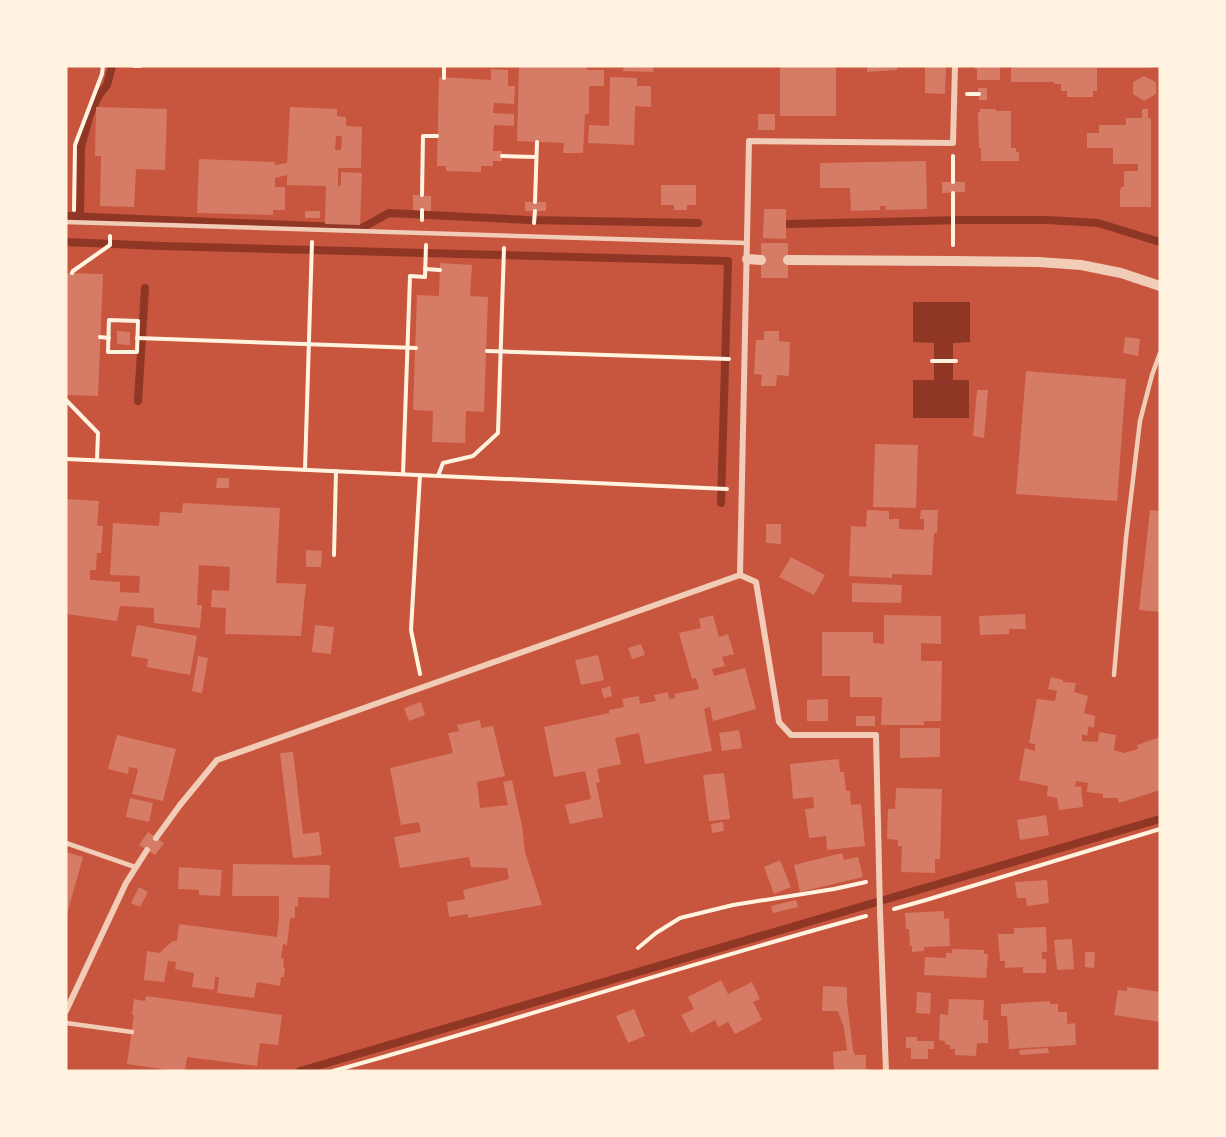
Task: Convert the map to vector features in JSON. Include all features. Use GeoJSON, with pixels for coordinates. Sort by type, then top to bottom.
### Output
{"type":"FeatureCollection","features":[{"type":"Feature","properties":{"kind":"street"},"geometry":{"type":"LineString","coordinates":[[740,575],[748,141],[953,143],[955,66]]}},
{"type":"Feature","properties":{"kind":"street"},"geometry":{"type":"LineString","coordinates":[[747,259],[761,260]]}},
{"type":"Feature","properties":{"kind":"street"},"geometry":{"type":"LineString","coordinates":[[788,260],[1070,264],[1121,273],[1160,286]]}},
{"type":"Feature","properties":{"kind":"street"},"geometry":{"type":"LineString","coordinates":[[156,838],[217,760],[740,575],[756,582],[778,722],[791,735],[876,735],[886,1071]]}},
{"type":"Feature","properties":{"kind":"street"},"geometry":{"type":"LineString","coordinates":[[66,1011],[101,934],[135,867],[147,850]]}},
{"type":"Feature","properties":{"kind":"lane"},"geometry":{"type":"LineString","coordinates":[[66,222],[747,243]]}},
{"type":"Feature","properties":{"kind":"lane"},"geometry":{"type":"LineString","coordinates":[[1114,675],[1126,538],[1140,421],[1160,352]]}},
{"type":"Feature","properties":{"kind":"lane"},"geometry":{"type":"LineString","coordinates":[[66,843],[135,867]]}},
{"type":"Feature","properties":{"kind":"lane"},"geometry":{"type":"LineString","coordinates":[[66,1023],[132,1032]]}},
{"type":"Feature","properties":{"kind":"path"},"geometry":{"type":"LineString","coordinates":[[74,214],[75,146],[103,66]]}},
{"type":"Feature","properties":{"kind":"path"},"geometry":{"type":"LineString","coordinates":[[134,66],[140,66]]}},
{"type":"Feature","properties":{"kind":"path"},"geometry":{"type":"LineString","coordinates":[[444,66],[444,78]]}},
{"type":"Feature","properties":{"kind":"path"},"geometry":{"type":"LineString","coordinates":[[422,195],[423,136],[437,136]]}},
{"type":"Feature","properties":{"kind":"path"},"geometry":{"type":"LineString","coordinates":[[534,202],[537,142]]}},
{"type":"Feature","properties":{"kind":"path"},"geometry":{"type":"LineString","coordinates":[[953,143],[953,182]]}},
{"type":"Feature","properties":{"kind":"path"},"geometry":{"type":"LineString","coordinates":[[502,156],[536,157]]}},
{"type":"Feature","properties":{"kind":"path"},"geometry":{"type":"LineString","coordinates":[[953,193],[953,225]]}},
{"type":"Feature","properties":{"kind":"path"},"geometry":{"type":"LineString","coordinates":[[305,470],[312,230]]}},
{"type":"Feature","properties":{"kind":"path"},"geometry":{"type":"LineString","coordinates":[[403,474],[410,276],[425,277],[426,233]]}},
{"type":"Feature","properties":{"kind":"path"},"geometry":{"type":"LineString","coordinates":[[438,476],[443,463],[472,456],[498,433],[504,235]]}},
{"type":"Feature","properties":{"kind":"path"},"geometry":{"type":"LineString","coordinates":[[72,273],[110,245]]}},
{"type":"Feature","properties":{"kind":"path"},"geometry":{"type":"LineString","coordinates":[[425,269],[440,270]]}},
{"type":"Feature","properties":{"kind":"path"},"geometry":{"type":"LineString","coordinates":[[109,320],[138,321],[137,338],[136,352],[108,352],[109,320]]}},
{"type":"Feature","properties":{"kind":"path"},"geometry":{"type":"LineString","coordinates":[[100,337],[109,338]]}},
{"type":"Feature","properties":{"kind":"path"},"geometry":{"type":"LineString","coordinates":[[137,338],[416,348]]}},
{"type":"Feature","properties":{"kind":"path"},"geometry":{"type":"LineString","coordinates":[[487,351],[745,360]]}},
{"type":"Feature","properties":{"kind":"path"},"geometry":{"type":"LineString","coordinates":[[932,361],[956,361]]}},
{"type":"Feature","properties":{"kind":"path"},"geometry":{"type":"LineString","coordinates":[[66,400],[98,433],[97,460]]}},
{"type":"Feature","properties":{"kind":"path"},"geometry":{"type":"LineString","coordinates":[[66,459],[742,490]]}},
{"type":"Feature","properties":{"kind":"path"},"geometry":{"type":"LineString","coordinates":[[334,555],[336,471]]}},
{"type":"Feature","properties":{"kind":"path"},"geometry":{"type":"LineString","coordinates":[[420,475],[411,630],[420,674]]}},
{"type":"Feature","properties":{"kind":"path"},"geometry":{"type":"LineString","coordinates":[[333,1071],[495,1025],[762,944],[880,910],[926,900],[1160,829]]}},
{"type":"Feature","properties":{"kind":"path"},"geometry":{"type":"LineString","coordinates":[[638,948],[680,918],[733,904],[879,880]]}},
{"type":"Feature","properties":{"kind":"shaded area"},"geometry":{"type":"Polygon","coordinates":[[[913,302],[970,302],[970,342],[953,343],[953,380],[969,380],[969,418],[913,418],[913,380],[934,380],[934,343],[913,342],[913,302]]]}},
{"type":"Feature","properties":{"kind":"building"},"geometry":{"type":"Polygon","coordinates":[[[519,66],[587,66],[587,70],[604,70],[604,86],[589,86],[589,114],[585,114],[583,153],[563,153],[564,143],[517,141],[519,66]]]}},
{"type":"Feature","properties":{"kind":"building"},"geometry":{"type":"Polygon","coordinates":[[[624,66],[654,66],[653,72],[623,71],[624,66]]]}},
{"type":"Feature","properties":{"kind":"building"},"geometry":{"type":"Polygon","coordinates":[[[780,66],[836,66],[836,116],[780,116],[780,66]]]}},
{"type":"Feature","properties":{"kind":"building"},"geometry":{"type":"Polygon","coordinates":[[[867,66],[897,66],[897,70],[867,72],[867,66]]]}},
{"type":"Feature","properties":{"kind":"building"},"geometry":{"type":"Polygon","coordinates":[[[925,66],[946,66],[945,94],[925,93],[925,66]]]}},
{"type":"Feature","properties":{"kind":"building"},"geometry":{"type":"Polygon","coordinates":[[[975,66],[1000,66],[1000,80],[977,80],[975,66]]]}},
{"type":"Feature","properties":{"kind":"building"},"geometry":{"type":"Polygon","coordinates":[[[1011,66],[1150,66],[1150,68],[1097,68],[1097,91],[1093,91],[1093,97],[1067,97],[1067,91],[1061,91],[1061,84],[1054,84],[1054,82],[1011,82],[1011,66]]]}},
{"type":"Feature","properties":{"kind":"building"},"geometry":{"type":"Polygon","coordinates":[[[491,69],[508,70],[508,86],[515,86],[514,104],[494,103],[493,113],[514,114],[514,126],[494,125],[493,151],[502,151],[502,161],[493,161],[493,166],[481,166],[481,172],[446,171],[446,166],[437,166],[439,77],[491,80],[491,69]]]}},
{"type":"Feature","properties":{"kind":"building"},"geometry":{"type":"Polygon","coordinates":[[[1144,76],[1156,82],[1156,94],[1144,101],[1133,94],[1133,82],[1144,76]]]}},
{"type":"Feature","properties":{"kind":"building"},"geometry":{"type":"Polygon","coordinates":[[[610,77],[637,78],[637,86],[651,86],[651,107],[635,106],[634,145],[588,143],[589,125],[609,126],[610,77]]]}},
{"type":"Feature","properties":{"kind":"building"},"geometry":{"type":"Polygon","coordinates":[[[978,88],[987,88],[987,100],[979,100],[978,88]]]}},
{"type":"Feature","properties":{"kind":"building"},"geometry":{"type":"Polygon","coordinates":[[[96,107],[167,109],[165,170],[136,169],[134,207],[100,206],[101,156],[95,156],[96,107]]]}},
{"type":"Feature","properties":{"kind":"building"},"geometry":{"type":"Polygon","coordinates":[[[290,107],[337,109],[337,116],[346,117],[346,126],[362,127],[361,168],[338,168],[338,186],[341,186],[341,172],[362,173],[360,225],[325,224],[326,186],[287,185],[287,175],[275,178],[275,187],[285,187],[285,210],[273,210],[273,215],[197,213],[199,159],[275,162],[275,165],[287,163],[290,107]],[[336,136],[335,150],[341,150],[342,136],[336,136]]]}},
{"type":"Feature","properties":{"kind":"building"},"geometry":{"type":"Polygon","coordinates":[[[980,109],[1011,111],[1011,148],[1016,148],[1016,152],[1019,152],[1019,161],[981,161],[978,112],[980,109]]]}},
{"type":"Feature","properties":{"kind":"building"},"geometry":{"type":"Polygon","coordinates":[[[1142,109],[1148,109],[1148,118],[1151,118],[1151,207],[1120,207],[1124,171],[1138,171],[1138,164],[1113,164],[1113,148],[1087,148],[1087,133],[1099,133],[1099,125],[1126,125],[1126,118],[1142,118],[1142,109]]]}},
{"type":"Feature","properties":{"kind":"building"},"geometry":{"type":"Polygon","coordinates":[[[758,114],[775,114],[775,130],[758,130],[758,114]]]}},
{"type":"Feature","properties":{"kind":"building"},"geometry":{"type":"Polygon","coordinates":[[[926,161],[927,209],[886,210],[886,206],[880,206],[880,210],[851,211],[850,188],[820,188],[820,163],[926,161]]]}},
{"type":"Feature","properties":{"kind":"building"},"geometry":{"type":"Polygon","coordinates":[[[942,182],[965,182],[965,192],[942,193],[942,182]]]}},
{"type":"Feature","properties":{"kind":"building"},"geometry":{"type":"Polygon","coordinates":[[[661,185],[696,185],[696,205],[687,205],[687,210],[674,210],[674,205],[661,205],[661,185]]]}},
{"type":"Feature","properties":{"kind":"building"},"geometry":{"type":"Polygon","coordinates":[[[413,195],[431,196],[431,211],[413,210],[413,195]]]}},
{"type":"Feature","properties":{"kind":"building"},"geometry":{"type":"Polygon","coordinates":[[[525,202],[546,202],[546,211],[525,211],[525,202]]]}},
{"type":"Feature","properties":{"kind":"building"},"geometry":{"type":"Polygon","coordinates":[[[764,209],[786,209],[786,239],[763,238],[764,209]]]}},
{"type":"Feature","properties":{"kind":"building"},"geometry":{"type":"Polygon","coordinates":[[[305,211],[320,211],[320,218],[305,218],[305,211]]]}},
{"type":"Feature","properties":{"kind":"building"},"geometry":{"type":"Polygon","coordinates":[[[761,243],[788,243],[788,278],[761,278],[761,243]]]}},
{"type":"Feature","properties":{"kind":"building"},"geometry":{"type":"Polygon","coordinates":[[[440,263],[472,265],[470,296],[488,297],[484,412],[466,411],[465,443],[432,442],[433,411],[413,410],[417,295],[439,296],[440,263]]]}},
{"type":"Feature","properties":{"kind":"building"},"geometry":{"type":"Polygon","coordinates":[[[66,273],[103,274],[98,396],[66,395],[66,273]]]}},
{"type":"Feature","properties":{"kind":"building"},"geometry":{"type":"Polygon","coordinates":[[[117,331],[130,332],[130,345],[117,344],[117,331]]]}},
{"type":"Feature","properties":{"kind":"building"},"geometry":{"type":"Polygon","coordinates":[[[764,331],[779,331],[779,341],[790,342],[789,376],[777,375],[776,386],[761,386],[762,375],[754,374],[756,340],[764,340],[764,331]]]}},
{"type":"Feature","properties":{"kind":"building"},"geometry":{"type":"Polygon","coordinates":[[[1125,337],[1140,339],[1138,356],[1123,353],[1125,337]]]}},
{"type":"Feature","properties":{"kind":"building"},"geometry":{"type":"Polygon","coordinates":[[[1026,371],[1126,379],[1117,501],[1016,494],[1026,371]]]}},
{"type":"Feature","properties":{"kind":"building"},"geometry":{"type":"Polygon","coordinates":[[[977,390],[988,390],[984,438],[973,436],[977,390]]]}},
{"type":"Feature","properties":{"kind":"building"},"geometry":{"type":"Polygon","coordinates":[[[875,444],[918,445],[916,508],[873,507],[875,444]]]}},
{"type":"Feature","properties":{"kind":"building"},"geometry":{"type":"Polygon","coordinates":[[[217,478],[229,478],[229,488],[216,488],[217,478]]]}},
{"type":"Feature","properties":{"kind":"building"},"geometry":{"type":"Polygon","coordinates":[[[66,499],[99,501],[97,526],[103,526],[101,553],[97,553],[96,570],[90,570],[90,580],[120,582],[120,592],[139,593],[140,576],[110,575],[113,523],[159,526],[160,512],[182,513],[183,503],[280,508],[276,583],[306,584],[301,636],[225,634],[226,608],[211,607],[212,590],[229,591],[230,567],[199,565],[197,605],[202,605],[200,628],[154,623],[154,608],[120,606],[117,621],[66,614],[66,499]]]}},
{"type":"Feature","properties":{"kind":"building"},"geometry":{"type":"Polygon","coordinates":[[[867,510],[889,511],[889,519],[899,519],[899,529],[924,530],[924,519],[920,519],[921,510],[938,510],[937,533],[934,533],[932,575],[892,574],[892,578],[849,576],[851,526],[866,527],[867,510]]]}},
{"type":"Feature","properties":{"kind":"building"},"geometry":{"type":"Polygon","coordinates":[[[1150,510],[1160,511],[1160,612],[1139,610],[1150,510]]]}},
{"type":"Feature","properties":{"kind":"building"},"geometry":{"type":"Polygon","coordinates":[[[766,524],[781,524],[781,544],[766,543],[766,524]]]}},
{"type":"Feature","properties":{"kind":"building"},"geometry":{"type":"Polygon","coordinates":[[[306,550],[322,551],[321,567],[306,567],[306,550]]]}},
{"type":"Feature","properties":{"kind":"building"},"geometry":{"type":"Polygon","coordinates":[[[791,557],[825,575],[814,595],[779,577],[791,557]]]}},
{"type":"Feature","properties":{"kind":"building"},"geometry":{"type":"Polygon","coordinates":[[[852,583],[902,585],[901,603],[852,602],[852,583]]]}},
{"type":"Feature","properties":{"kind":"building"},"geometry":{"type":"Polygon","coordinates":[[[1025,614],[1026,629],[1009,629],[1009,634],[980,635],[979,616],[1025,614]]]}},
{"type":"Feature","properties":{"kind":"building"},"geometry":{"type":"Polygon","coordinates":[[[713,615],[719,637],[728,634],[734,654],[722,657],[725,666],[712,669],[714,676],[745,668],[756,709],[713,721],[710,707],[704,709],[712,751],[645,764],[639,733],[615,738],[621,764],[597,769],[600,782],[596,783],[603,817],[570,824],[565,805],[591,799],[585,771],[554,777],[544,727],[609,713],[609,710],[624,707],[622,699],[639,696],[640,704],[656,701],[654,695],[668,692],[669,699],[675,698],[675,694],[699,689],[696,678],[692,679],[679,633],[701,628],[699,619],[713,615]]]}},
{"type":"Feature","properties":{"kind":"building"},"geometry":{"type":"Polygon","coordinates":[[[884,615],[941,616],[941,644],[921,643],[921,661],[942,661],[941,721],[924,721],[924,725],[881,725],[882,697],[850,697],[850,676],[822,676],[822,632],[873,632],[873,643],[884,644],[884,615]]]}},
{"type":"Feature","properties":{"kind":"building"},"geometry":{"type":"Polygon","coordinates":[[[137,625],[197,636],[190,675],[147,667],[148,659],[131,656],[137,625]]]}},
{"type":"Feature","properties":{"kind":"building"},"geometry":{"type":"Polygon","coordinates":[[[315,625],[334,627],[331,654],[312,652],[315,625]]]}},
{"type":"Feature","properties":{"kind":"building"},"geometry":{"type":"Polygon","coordinates":[[[641,644],[645,655],[632,659],[628,648],[641,644]]]}},
{"type":"Feature","properties":{"kind":"building"},"geometry":{"type":"Polygon","coordinates":[[[598,655],[604,680],[581,685],[575,660],[598,655]]]}},
{"type":"Feature","properties":{"kind":"building"},"geometry":{"type":"Polygon","coordinates":[[[198,656],[208,658],[202,693],[192,691],[198,656]]]}},
{"type":"Feature","properties":{"kind":"building"},"geometry":{"type":"Polygon","coordinates":[[[1051,677],[1063,680],[1063,682],[1076,683],[1074,692],[1088,696],[1084,713],[1095,716],[1094,728],[1089,726],[1087,736],[1082,734],[1082,741],[1098,742],[1099,732],[1116,735],[1114,750],[1124,753],[1138,749],[1137,745],[1160,737],[1160,790],[1119,803],[1118,798],[1103,798],[1103,794],[1087,792],[1088,783],[1076,781],[1075,787],[1081,786],[1083,807],[1059,810],[1057,798],[1047,796],[1048,786],[1019,780],[1025,748],[1035,751],[1035,744],[1029,743],[1037,699],[1055,701],[1057,691],[1048,689],[1051,677]]]}},
{"type":"Feature","properties":{"kind":"building"},"geometry":{"type":"Polygon","coordinates":[[[610,686],[612,696],[604,698],[601,689],[610,686]]]}},
{"type":"Feature","properties":{"kind":"building"},"geometry":{"type":"Polygon","coordinates":[[[828,699],[828,721],[807,721],[807,700],[828,699]]]}},
{"type":"Feature","properties":{"kind":"building"},"geometry":{"type":"Polygon","coordinates":[[[421,702],[425,715],[409,721],[404,708],[421,702]]]}},
{"type":"Feature","properties":{"kind":"building"},"geometry":{"type":"Polygon","coordinates":[[[856,716],[875,716],[875,726],[856,726],[856,716]]]}},
{"type":"Feature","properties":{"kind":"building"},"geometry":{"type":"Polygon","coordinates":[[[480,720],[481,728],[493,726],[505,776],[477,782],[480,808],[508,805],[503,782],[512,780],[525,852],[542,905],[468,918],[468,914],[449,917],[447,902],[465,899],[463,890],[509,879],[507,868],[471,867],[469,857],[400,868],[394,837],[421,832],[419,822],[401,825],[390,768],[453,753],[448,733],[459,731],[457,725],[480,720]]]}},
{"type":"Feature","properties":{"kind":"building"},"geometry":{"type":"Polygon","coordinates":[[[900,728],[940,728],[940,757],[900,758],[900,728]]]}},
{"type":"Feature","properties":{"kind":"building"},"geometry":{"type":"Polygon","coordinates":[[[739,730],[742,748],[722,751],[719,733],[739,730]]]}},
{"type":"Feature","properties":{"kind":"building"},"geometry":{"type":"Polygon","coordinates":[[[117,735],[176,749],[163,801],[132,794],[138,769],[129,767],[128,774],[108,769],[117,735]]]}},
{"type":"Feature","properties":{"kind":"building"},"geometry":{"type":"Polygon","coordinates":[[[293,752],[303,834],[319,832],[322,855],[293,858],[280,753],[293,752]]]}},
{"type":"Feature","properties":{"kind":"building"},"geometry":{"type":"Polygon","coordinates":[[[839,759],[840,772],[844,772],[846,791],[850,791],[851,805],[861,804],[865,846],[827,850],[826,836],[809,838],[805,809],[814,808],[813,797],[793,799],[790,764],[839,759]]]}},
{"type":"Feature","properties":{"kind":"building"},"geometry":{"type":"Polygon","coordinates":[[[724,773],[730,819],[709,821],[703,775],[724,773]]]}},
{"type":"Feature","properties":{"kind":"building"},"geometry":{"type":"Polygon","coordinates":[[[896,788],[942,789],[940,859],[935,859],[935,873],[901,872],[902,846],[898,846],[898,840],[887,839],[888,809],[895,809],[896,788]]]}},
{"type":"Feature","properties":{"kind":"building"},"geometry":{"type":"Polygon","coordinates":[[[130,798],[153,803],[149,822],[126,817],[130,798]]]}},
{"type":"Feature","properties":{"kind":"building"},"geometry":{"type":"Polygon","coordinates":[[[1046,815],[1049,835],[1020,840],[1017,820],[1046,815]]]}},
{"type":"Feature","properties":{"kind":"building"},"geometry":{"type":"Polygon","coordinates":[[[723,822],[724,831],[712,833],[711,824],[723,822]]]}},
{"type":"Feature","properties":{"kind":"building"},"geometry":{"type":"Polygon","coordinates":[[[148,832],[164,843],[155,855],[139,845],[148,832]]]}},
{"type":"Feature","properties":{"kind":"building"},"geometry":{"type":"Polygon","coordinates":[[[66,852],[83,857],[67,914],[66,914],[66,852]]]}},
{"type":"Feature","properties":{"kind":"building"},"geometry":{"type":"Polygon","coordinates":[[[842,853],[844,860],[858,857],[863,877],[800,892],[794,865],[842,853]]]}},
{"type":"Feature","properties":{"kind":"building"},"geometry":{"type":"Polygon","coordinates":[[[780,860],[791,887],[774,894],[764,867],[780,860]]]}},
{"type":"Feature","properties":{"kind":"building"},"geometry":{"type":"Polygon","coordinates":[[[233,864],[330,865],[329,898],[298,897],[295,918],[290,918],[287,945],[283,944],[281,958],[284,959],[283,967],[285,968],[280,986],[257,982],[254,998],[217,993],[219,977],[215,977],[214,990],[192,987],[194,973],[175,969],[176,962],[168,961],[164,982],[144,980],[147,951],[159,953],[173,941],[177,941],[179,924],[277,937],[279,896],[232,896],[233,864]]]}},
{"type":"Feature","properties":{"kind":"building"},"geometry":{"type":"Polygon","coordinates":[[[179,867],[222,870],[220,896],[199,895],[199,890],[178,889],[179,867]]]}},
{"type":"Feature","properties":{"kind":"building"},"geometry":{"type":"Polygon","coordinates":[[[1047,880],[1049,903],[1027,906],[1026,898],[1017,898],[1015,882],[1047,880]]]}},
{"type":"Feature","properties":{"kind":"building"},"geometry":{"type":"Polygon","coordinates":[[[139,887],[148,892],[140,907],[131,903],[139,887]]]}},
{"type":"Feature","properties":{"kind":"building"},"geometry":{"type":"Polygon","coordinates":[[[796,900],[798,907],[773,913],[771,906],[796,900]]]}},
{"type":"Feature","properties":{"kind":"building"},"geometry":{"type":"Polygon","coordinates":[[[944,911],[944,919],[949,918],[950,946],[924,947],[924,951],[912,952],[909,929],[906,929],[905,913],[944,911]]]}},
{"type":"Feature","properties":{"kind":"building"},"geometry":{"type":"Polygon","coordinates":[[[1046,927],[1047,952],[1042,952],[1042,959],[1046,959],[1046,973],[1023,973],[1023,967],[1005,968],[1005,961],[1000,961],[998,934],[1014,934],[1014,928],[1046,927]]]}},
{"type":"Feature","properties":{"kind":"building"},"geometry":{"type":"Polygon","coordinates":[[[1072,939],[1074,969],[1057,970],[1054,940],[1072,939]]]}},
{"type":"Feature","properties":{"kind":"building"},"geometry":{"type":"Polygon","coordinates":[[[952,949],[984,950],[984,954],[988,954],[986,978],[924,975],[925,957],[946,958],[946,953],[952,953],[952,949]]]}},
{"type":"Feature","properties":{"kind":"building"},"geometry":{"type":"Polygon","coordinates":[[[1085,952],[1095,952],[1094,968],[1085,967],[1085,952]]]}},
{"type":"Feature","properties":{"kind":"building"},"geometry":{"type":"Polygon","coordinates":[[[721,980],[728,994],[752,982],[760,999],[753,1002],[762,1020],[735,1034],[728,1022],[718,1027],[715,1020],[691,1033],[681,1015],[694,1009],[688,997],[721,980]]]}},
{"type":"Feature","properties":{"kind":"building"},"geometry":{"type":"Polygon","coordinates":[[[823,986],[847,987],[853,1050],[855,1055],[866,1055],[866,1069],[870,1071],[834,1071],[833,1052],[847,1050],[844,1028],[838,1011],[822,1011],[823,986]]]}},
{"type":"Feature","properties":{"kind":"building"},"geometry":{"type":"Polygon","coordinates":[[[1127,987],[1160,992],[1160,1022],[1114,1015],[1118,990],[1127,991],[1127,987]]]}},
{"type":"Feature","properties":{"kind":"building"},"geometry":{"type":"Polygon","coordinates":[[[917,992],[931,993],[930,1014],[916,1013],[917,992]]]}},
{"type":"Feature","properties":{"kind":"building"},"geometry":{"type":"Polygon","coordinates":[[[146,996],[282,1015],[278,1045],[260,1043],[257,1066],[187,1057],[185,1071],[127,1064],[134,999],[145,1001],[146,996]]]}},
{"type":"Feature","properties":{"kind":"building"},"geometry":{"type":"Polygon","coordinates":[[[949,999],[984,1000],[983,1020],[988,1020],[988,1043],[977,1043],[976,1056],[955,1055],[955,1049],[950,1049],[950,1045],[939,1040],[940,1014],[948,1015],[949,999]]]}},
{"type":"Feature","properties":{"kind":"building"},"geometry":{"type":"Polygon","coordinates":[[[1050,1001],[1050,1004],[1058,1004],[1058,1012],[1067,1012],[1067,1024],[1075,1023],[1076,1045],[1009,1049],[1007,1016],[1001,1016],[1001,1004],[1050,1001]]]}},
{"type":"Feature","properties":{"kind":"building"},"geometry":{"type":"Polygon","coordinates":[[[634,1009],[645,1036],[628,1043],[616,1016],[634,1009]]]}},
{"type":"Feature","properties":{"kind":"building"},"geometry":{"type":"Polygon","coordinates":[[[906,1037],[917,1037],[917,1041],[934,1041],[934,1049],[928,1049],[928,1059],[911,1059],[911,1048],[906,1048],[906,1037]]]}},
{"type":"Feature","properties":{"kind":"building"},"geometry":{"type":"Polygon","coordinates":[[[1048,1048],[1049,1053],[1020,1055],[1019,1050],[1048,1048]]]}},
{"type":"Feature","properties":{"kind":"waterway"},"geometry":{"type":"LineString","coordinates":[[80,217],[81,147],[90,114],[99,95],[107,85],[112,66]]}},
{"type":"Feature","properties":{"kind":"waterway"},"geometry":{"type":"LineString","coordinates":[[66,216],[362,228],[389,213],[529,220],[698,223]]}},
{"type":"Feature","properties":{"kind":"waterway"},"geometry":{"type":"LineString","coordinates":[[788,224],[1047,220],[1098,223],[1160,242]]}},
{"type":"Feature","properties":{"kind":"waterway"},"geometry":{"type":"LineString","coordinates":[[66,242],[728,261],[721,503]]}},
{"type":"Feature","properties":{"kind":"waterway"},"geometry":{"type":"LineString","coordinates":[[138,401],[145,288]]}},
{"type":"Feature","properties":{"kind":"waterway"},"geometry":{"type":"LineString","coordinates":[[300,1071],[1160,819]]}}]}
